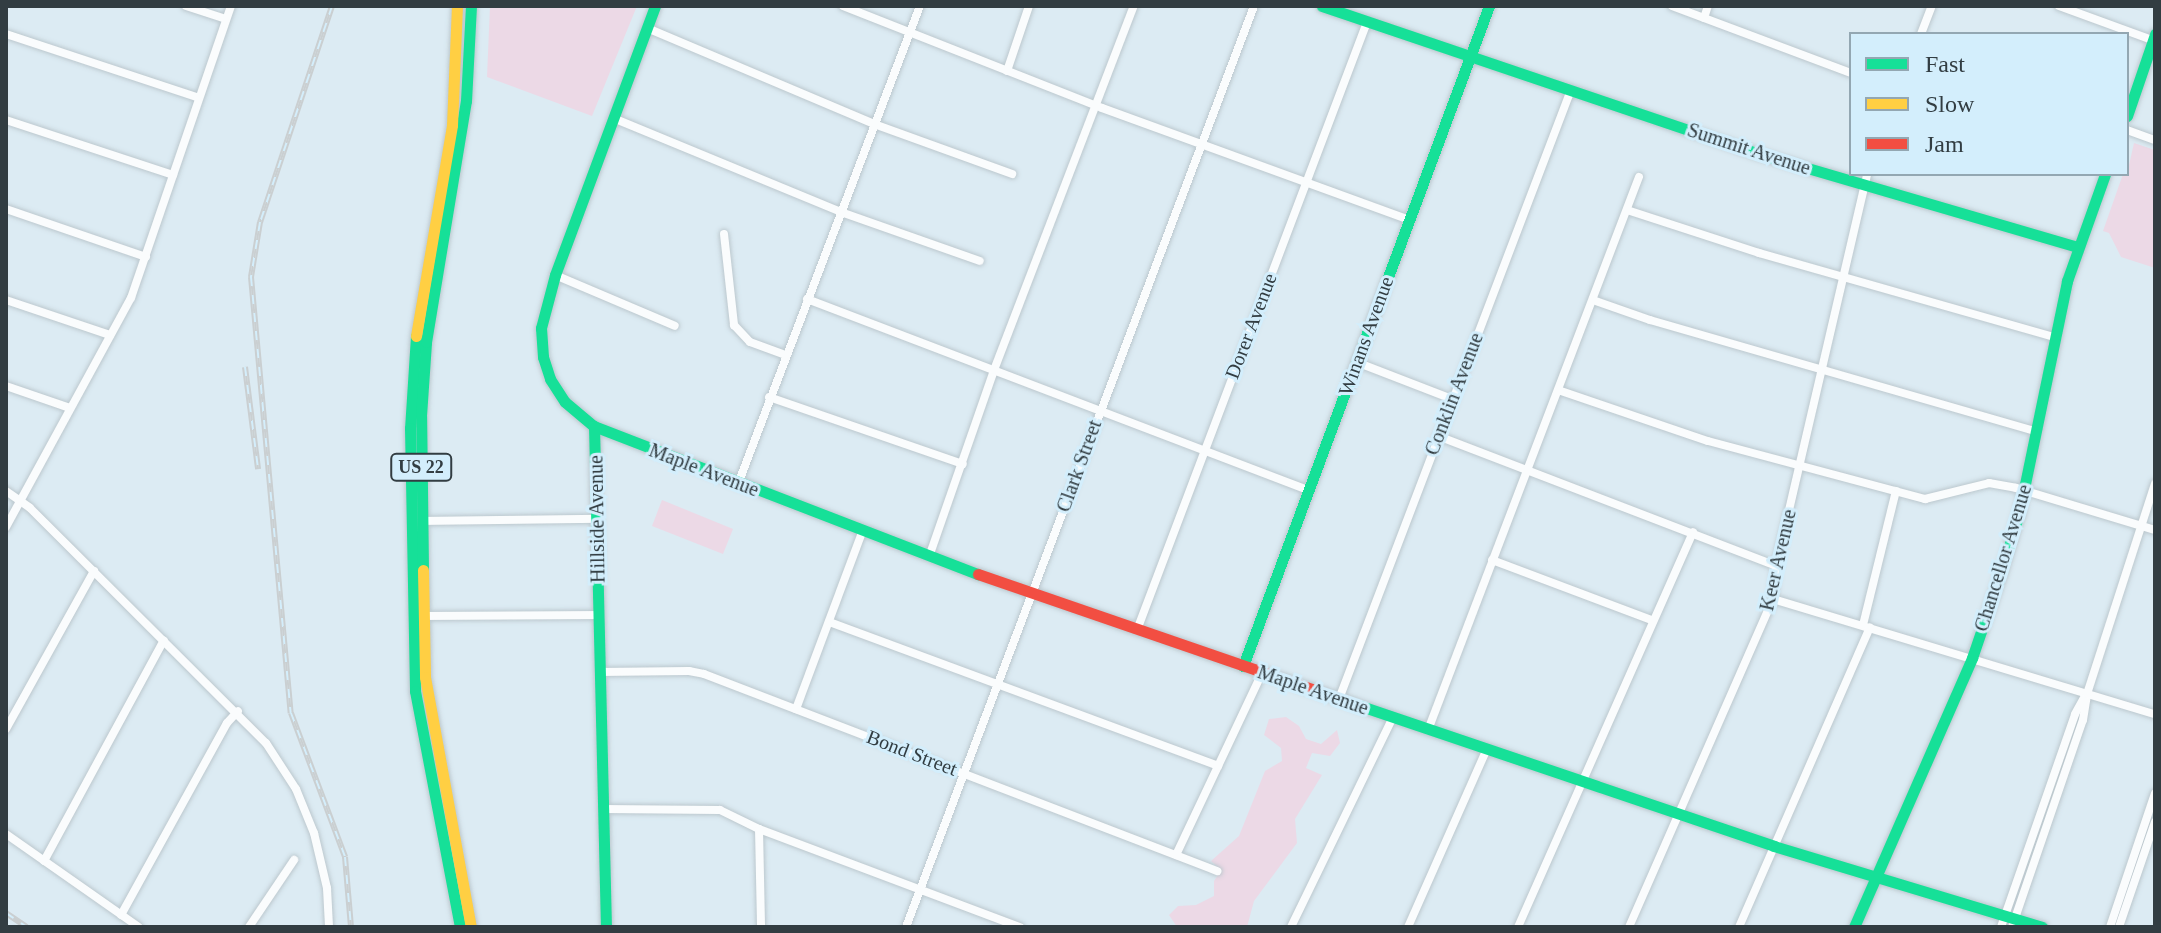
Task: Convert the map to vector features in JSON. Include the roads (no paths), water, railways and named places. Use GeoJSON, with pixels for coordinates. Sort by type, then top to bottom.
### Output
{"type":"FeatureCollection","features":[{"type":"Feature","properties":{"kind":"main road","name":"US 22"},"geometry":{"type":"LineString","coordinates":[[457,6],[452,125],[415,336],[410,428],[415,691],[460,927]]}},
{"type":"Feature","properties":{"kind":"main road","name":"US 22"},"geometry":{"type":"LineString","coordinates":[[471,6],[471,56],[462,131],[424,357],[422,521],[423,616],[429,708],[471,927]]}},
{"type":"Feature","properties":{"kind":"main road","name":"Hillside Avenue"},"geometry":{"type":"LineString","coordinates":[[606,927],[594,426],[561,396],[544,364],[541,328],[555,275],[655,6]]}},
{"type":"Feature","properties":{"kind":"main road","name":"Summit Avenue"},"geometry":{"type":"LineString","coordinates":[[1322,6],[1753,152],[1849,175]]}},
{"type":"Feature","properties":{"kind":"main road","name":"Winans Avenue"},"geometry":{"type":"LineString","coordinates":[[1243,666],[1489,6]]}},
{"type":"Feature","properties":{"kind":"main road"},"geometry":{"type":"LineString","coordinates":[[2129,110],[2154,38]]}},
{"type":"Feature","properties":{"kind":"main road","name":"Chancellor Avenue"},"geometry":{"type":"LineString","coordinates":[[1854,927],[1972,658],[2014,534],[2077,247],[2104,176]]}},
{"type":"Feature","properties":{"kind":"main road","name":"Summit Avenue"},"geometry":{"type":"LineString","coordinates":[[1865,179],[2077,247]]}},
{"type":"Feature","properties":{"kind":"main road","name":"Maple Avenue"},"geometry":{"type":"LineString","coordinates":[[594,426],[1031,595],[1774,846],[2008,922],[2042,927]]}},
{"type":"Feature","properties":{"kind":"street"},"geometry":{"type":"LineString","coordinates":[[186,6],[226,19]]}},
{"type":"Feature","properties":{"kind":"street"},"geometry":{"type":"LineString","coordinates":[[6,527],[131,298],[231,6]]}},
{"type":"Feature","properties":{"kind":"street"},"geometry":{"type":"LineString","coordinates":[[843,6],[1095,105],[1409,220]]}},
{"type":"Feature","properties":{"kind":"street"},"geometry":{"type":"LineString","coordinates":[[738,484],[920,6]]}},
{"type":"Feature","properties":{"kind":"street"},"geometry":{"type":"LineString","coordinates":[[1007,71],[1029,6]]}},
{"type":"Feature","properties":{"kind":"street"},"geometry":{"type":"LineString","coordinates":[[930,554],[994,370],[1134,6]]}},
{"type":"Feature","properties":{"kind":"street","name":"Clark Street"},"geometry":{"type":"LineString","coordinates":[[906,927],[1254,6]]}},
{"type":"Feature","properties":{"kind":"street"},"geometry":{"type":"LineString","coordinates":[[1672,6],[1849,72]]}},
{"type":"Feature","properties":{"kind":"street"},"geometry":{"type":"LineString","coordinates":[[1704,18],[1708,6]]}},
{"type":"Feature","properties":{"kind":"street"},"geometry":{"type":"LineString","coordinates":[[1922,32],[1932,6]]}},
{"type":"Feature","properties":{"kind":"street"},"geometry":{"type":"LineString","coordinates":[[2059,6],[2154,38]]}},
{"type":"Feature","properties":{"kind":"street","name":"Dorer Avenue"},"geometry":{"type":"LineString","coordinates":[[1137,630],[1367,22]]}},
{"type":"Feature","properties":{"kind":"street"},"geometry":{"type":"LineString","coordinates":[[647,28],[874,124],[1012,174]]}},
{"type":"Feature","properties":{"kind":"street"},"geometry":{"type":"LineString","coordinates":[[6,34],[199,98]]}},
{"type":"Feature","properties":{"kind":"street","name":"Conklin Avenue"},"geometry":{"type":"LineString","coordinates":[[1339,699],[1571,90]]}},
{"type":"Feature","properties":{"kind":"street"},"geometry":{"type":"LineString","coordinates":[[613,118],[841,212],[980,261]]}},
{"type":"Feature","properties":{"kind":"street"},"geometry":{"type":"LineString","coordinates":[[6,120],[173,175]]}},
{"type":"Feature","properties":{"kind":"street"},"geometry":{"type":"LineString","coordinates":[[2129,131],[2155,140]]}},
{"type":"Feature","properties":{"kind":"street"},"geometry":{"type":"LineString","coordinates":[[1428,730],[1639,177]]}},
{"type":"Feature","properties":{"kind":"street","name":"Keer Avenue"},"geometry":{"type":"LineString","coordinates":[[1629,927],[1773,599],[1776,566],[1865,179]]}},
{"type":"Feature","properties":{"kind":"street"},"geometry":{"type":"LineString","coordinates":[[6,209],[146,257]]}},
{"type":"Feature","properties":{"kind":"street"},"geometry":{"type":"LineString","coordinates":[[1627,210],[1759,253],[2057,338]]}},
{"type":"Feature","properties":{"kind":"street"},"geometry":{"type":"LineString","coordinates":[[724,234],[734,325],[750,342],[785,355]]}},
{"type":"Feature","properties":{"kind":"street"},"geometry":{"type":"LineString","coordinates":[[555,275],[675,326]]}},
{"type":"Feature","properties":{"kind":"street"},"geometry":{"type":"LineString","coordinates":[[807,299],[1308,490]]}},
{"type":"Feature","properties":{"kind":"street"},"geometry":{"type":"LineString","coordinates":[[6,300],[110,335]]}},
{"type":"Feature","properties":{"kind":"street"},"geometry":{"type":"LineString","coordinates":[[1593,300],[2037,432]]}},
{"type":"Feature","properties":{"kind":"street"},"geometry":{"type":"LineString","coordinates":[[1356,362],[1452,399]]}},
{"type":"Feature","properties":{"kind":"street"},"geometry":{"type":"LineString","coordinates":[[6,386],[70,408]]}},
{"type":"Feature","properties":{"kind":"street"},"geometry":{"type":"LineString","coordinates":[[1558,390],[1708,441],[1925,499],[1989,483],[2024,490],[2155,530]]}},
{"type":"Feature","properties":{"kind":"street"},"geometry":{"type":"LineString","coordinates":[[769,397],[963,464]]}},
{"type":"Feature","properties":{"kind":"street"},"geometry":{"type":"LineString","coordinates":[[1438,436],[1776,566]]}},
{"type":"Feature","properties":{"kind":"street"},"geometry":{"type":"LineString","coordinates":[[2008,922],[2053,808],[2083,720],[2087,694],[2155,484]]}},
{"type":"Feature","properties":{"kind":"street"},"geometry":{"type":"LineString","coordinates":[[6,491],[21,500],[238,711],[273,752],[306,813],[322,861],[329,927]]}},
{"type":"Feature","properties":{"kind":"street"},"geometry":{"type":"LineString","coordinates":[[1739,927],[1867,626],[1896,491]]}},
{"type":"Feature","properties":{"kind":"street"},"geometry":{"type":"LineString","coordinates":[[422,521],[597,519]]}},
{"type":"Feature","properties":{"kind":"street"},"geometry":{"type":"LineString","coordinates":[[796,709],[863,530]]}},
{"type":"Feature","properties":{"kind":"street"},"geometry":{"type":"LineString","coordinates":[[1518,927],[1693,532]]}},
{"type":"Feature","properties":{"kind":"street"},"geometry":{"type":"LineString","coordinates":[[1492,560],[1652,620]]}},
{"type":"Feature","properties":{"kind":"street"},"geometry":{"type":"LineString","coordinates":[[6,729],[94,571]]}},
{"type":"Feature","properties":{"kind":"street"},"geometry":{"type":"LineString","coordinates":[[1773,599],[2155,714]]}},
{"type":"Feature","properties":{"kind":"street"},"geometry":{"type":"LineString","coordinates":[[423,616],[599,615]]}},
{"type":"Feature","properties":{"kind":"street"},"geometry":{"type":"LineString","coordinates":[[829,622],[1218,766]]}},
{"type":"Feature","properties":{"kind":"street"},"geometry":{"type":"LineString","coordinates":[[44,861],[164,640]]}},
{"type":"Feature","properties":{"kind":"street","name":"Bond Street"},"geometry":{"type":"LineString","coordinates":[[599,672],[694,671],[1217,871]]}},
{"type":"Feature","properties":{"kind":"street"},"geometry":{"type":"LineString","coordinates":[[1176,855],[1262,673]]}},
{"type":"Feature","properties":{"kind":"street"},"geometry":{"type":"LineString","coordinates":[[2008,922],[2043,804],[2075,714],[2087,694]]}},
{"type":"Feature","properties":{"kind":"street"},"geometry":{"type":"LineString","coordinates":[[121,915],[227,723],[238,711]]}},
{"type":"Feature","properties":{"kind":"street"},"geometry":{"type":"LineString","coordinates":[[1291,927],[1393,717]]}},
{"type":"Feature","properties":{"kind":"street"},"geometry":{"type":"LineString","coordinates":[[1408,927],[1487,749]]}},
{"type":"Feature","properties":{"kind":"street"},"geometry":{"type":"LineString","coordinates":[[2110,927],[2155,793]]}},
{"type":"Feature","properties":{"kind":"street"},"geometry":{"type":"LineString","coordinates":[[2043,804],[2053,808]]}},
{"type":"Feature","properties":{"kind":"street"},"geometry":{"type":"LineString","coordinates":[[603,809],[720,810],[759,829],[1020,927]]}},
{"type":"Feature","properties":{"kind":"street"},"geometry":{"type":"LineString","coordinates":[[2119,927],[2155,822]]}},
{"type":"Feature","properties":{"kind":"street"},"geometry":{"type":"LineString","coordinates":[[759,829],[761,927]]}},
{"type":"Feature","properties":{"kind":"street"},"geometry":{"type":"LineString","coordinates":[[6,834],[139,927]]}},
{"type":"Feature","properties":{"kind":"street"},"geometry":{"type":"LineString","coordinates":[[249,927],[294,860]]}},
{"type":"Feature","properties":{"kind":"railway"},"geometry":{"type":"LineString","coordinates":[[332,6],[260,222],[251,277],[291,713],[345,857],[351,927]]}},
{"type":"Feature","properties":{"kind":"railway"},"geometry":{"type":"LineString","coordinates":[[245,367],[258,469]]}},
{"type":"Feature","properties":{"kind":"railway"},"geometry":{"type":"LineString","coordinates":[[6,913],[27,927]]}}]}
